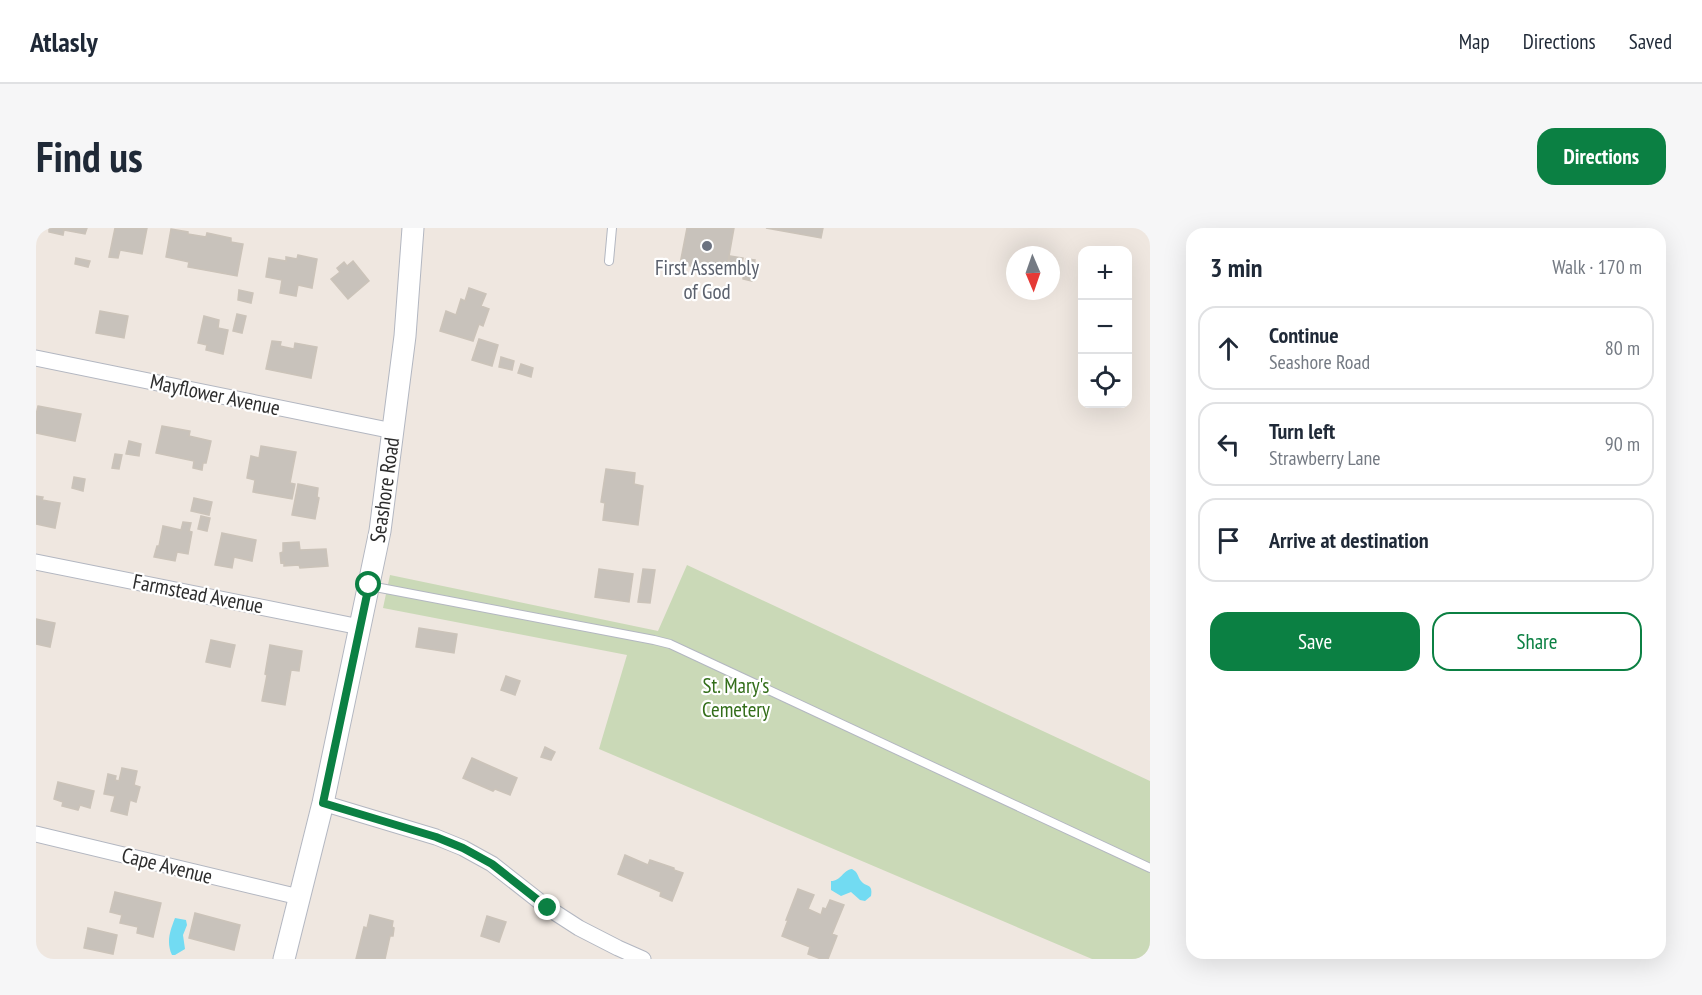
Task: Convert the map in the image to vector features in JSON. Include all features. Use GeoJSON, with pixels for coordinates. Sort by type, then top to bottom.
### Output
{"type":"FeatureCollection","features":[{"type":"Feature","properties":{"kind":"main road","name":"Seashore Road"},"geometry":{"type":"LineString","coordinates":[[284,959],[323,803],[380,531],[405,336],[409,229]]}},
{"type":"Feature","properties":{"kind":"street","name":"Mayflower Avenue"},"geometry":{"type":"LineString","coordinates":[[36,358],[393,431]]}},
{"type":"Feature","properties":{"kind":"street","name":"Farmstead Avenue"},"geometry":{"type":"LineString","coordinates":[[36,562],[360,627]]}},
{"type":"Feature","properties":{"kind":"street"},"geometry":{"type":"LineString","coordinates":[[323,803],[436,837],[463,848],[492,864],[548,908],[579,928],[644,959]]}},
{"type":"Feature","properties":{"kind":"street","name":"Cape Avenue"},"geometry":{"type":"LineString","coordinates":[[36,834],[299,897]]}},
{"type":"Feature","properties":{"kind":"lane"},"geometry":{"type":"LineString","coordinates":[[609,261],[612,228]]}},
{"type":"Feature","properties":{"kind":"lane"},"geometry":{"type":"LineString","coordinates":[[369,585],[670,644],[1150,868]]}},
{"type":"Feature","properties":{"kind":"green space","name":"St. Mary's Cemetery"},"geometry":{"type":"Polygon","coordinates":[[[687,565],[1150,781],[1150,959],[1092,959],[599,749],[627,655],[383,608],[390,575],[658,631],[687,565]]]}},
{"type":"Feature","properties":{"kind":"water"},"geometry":{"type":"Polygon","coordinates":[[[852,869],[871,889],[871,896],[865,901],[860,900],[851,892],[841,896],[831,890],[831,881],[852,869]]]}},
{"type":"Feature","properties":{"kind":"water"},"geometry":{"type":"Polygon","coordinates":[[[175,918],[186,920],[187,925],[183,935],[185,949],[172,955],[169,941],[175,918]]]}},
{"type":"Feature","properties":{"kind":"building"},"geometry":{"type":"Polygon","coordinates":[[[49,228],[87,228],[85,234],[64,230],[63,235],[49,232],[49,228]]]}},
{"type":"Feature","properties":{"kind":"building"},"geometry":{"type":"Polygon","coordinates":[[[115,228],[147,228],[142,254],[120,250],[118,258],[109,257],[115,228]]]}},
{"type":"Feature","properties":{"kind":"building","name":"First Assembly of God"},"geometry":{"type":"Polygon","coordinates":[[[687,228],[734,228],[726,273],[680,264],[687,228]]]}},
{"type":"Feature","properties":{"kind":"building","name":"First Assembly of God"},"geometry":{"type":"Polygon","coordinates":[[[766,228],[823,228],[821,238],[766,228]]]}},
{"type":"Feature","properties":{"kind":"building"},"geometry":{"type":"Polygon","coordinates":[[[171,229],[206,237],[207,233],[231,238],[231,242],[243,244],[237,276],[188,267],[189,262],[166,257],[171,229]]]}},
{"type":"Feature","properties":{"kind":"building"},"geometry":{"type":"Polygon","coordinates":[[[298,255],[317,259],[312,288],[298,285],[296,296],[280,293],[282,280],[266,277],[269,258],[286,261],[286,257],[297,259],[298,255]]]}},
{"type":"Feature","properties":{"kind":"building"},"geometry":{"type":"Polygon","coordinates":[[[730,256],[743,258],[741,268],[728,266],[730,256]]]}},
{"type":"Feature","properties":{"kind":"building"},"geometry":{"type":"Polygon","coordinates":[[[76,258],[90,261],[88,267],[75,264],[76,258]]]}},
{"type":"Feature","properties":{"kind":"building"},"geometry":{"type":"Polygon","coordinates":[[[746,259],[755,260],[752,281],[743,279],[746,259]]]}},
{"type":"Feature","properties":{"kind":"building"},"geometry":{"type":"Polygon","coordinates":[[[353,261],[369,281],[348,299],[331,279],[340,272],[337,268],[344,262],[347,266],[353,261]]]}},
{"type":"Feature","properties":{"kind":"building"},"geometry":{"type":"Polygon","coordinates":[[[469,288],[486,294],[481,306],[489,309],[483,326],[479,324],[473,341],[440,331],[446,311],[456,315],[461,299],[465,301],[469,288]]]}},
{"type":"Feature","properties":{"kind":"building"},"geometry":{"type":"Polygon","coordinates":[[[239,290],[253,293],[251,303],[238,300],[239,290]]]}},
{"type":"Feature","properties":{"kind":"building"},"geometry":{"type":"Polygon","coordinates":[[[100,311],[128,316],[124,338],[96,333],[100,311]]]}},
{"type":"Feature","properties":{"kind":"building"},"geometry":{"type":"Polygon","coordinates":[[[237,314],[246,316],[242,333],[233,331],[237,314]]]}},
{"type":"Feature","properties":{"kind":"building"},"geometry":{"type":"Polygon","coordinates":[[[204,316],[219,320],[218,328],[228,330],[223,354],[206,350],[207,345],[198,343],[204,316]]]}},
{"type":"Feature","properties":{"kind":"building"},"geometry":{"type":"Polygon","coordinates":[[[479,339],[498,345],[492,366],[472,360],[479,339]]]}},
{"type":"Feature","properties":{"kind":"building"},"geometry":{"type":"Polygon","coordinates":[[[272,341],[281,342],[280,346],[294,349],[295,343],[317,347],[311,378],[266,369],[272,341]]]}},
{"type":"Feature","properties":{"kind":"building"},"geometry":{"type":"Polygon","coordinates":[[[501,357],[514,361],[512,370],[499,367],[501,357]]]}},
{"type":"Feature","properties":{"kind":"building"},"geometry":{"type":"Polygon","coordinates":[[[521,364],[533,368],[531,377],[518,373],[521,364]]]}},
{"type":"Feature","properties":{"kind":"building"},"geometry":{"type":"Polygon","coordinates":[[[38,406],[81,414],[75,441],[36,433],[38,406]]]}},
{"type":"Feature","properties":{"kind":"building"},"geometry":{"type":"Polygon","coordinates":[[[162,426],[190,431],[189,436],[211,441],[202,470],[193,468],[194,461],[156,453],[162,426]]]}},
{"type":"Feature","properties":{"kind":"building"},"geometry":{"type":"Polygon","coordinates":[[[129,441],[141,444],[139,456],[126,454],[129,441]]]}},
{"type":"Feature","properties":{"kind":"building"},"geometry":{"type":"Polygon","coordinates":[[[261,446],[296,452],[290,483],[295,484],[292,499],[253,492],[255,480],[247,478],[251,456],[259,458],[261,446]]]}},
{"type":"Feature","properties":{"kind":"building"},"geometry":{"type":"Polygon","coordinates":[[[115,454],[122,455],[119,469],[112,468],[115,454]]]}},
{"type":"Feature","properties":{"kind":"building"},"geometry":{"type":"Polygon","coordinates":[[[606,469],[635,473],[634,484],[643,486],[638,525],[603,520],[605,503],[601,502],[606,469]]]}},
{"type":"Feature","properties":{"kind":"building"},"geometry":{"type":"Polygon","coordinates":[[[74,477],[85,479],[83,491],[72,488],[74,477]]]}},
{"type":"Feature","properties":{"kind":"building"},"geometry":{"type":"Polygon","coordinates":[[[298,484],[318,488],[317,497],[319,498],[315,519],[292,515],[298,484]]]}},
{"type":"Feature","properties":{"kind":"building"},"geometry":{"type":"Polygon","coordinates":[[[36,496],[43,497],[42,500],[60,503],[55,528],[36,524],[36,496]]]}},
{"type":"Feature","properties":{"kind":"building"},"geometry":{"type":"Polygon","coordinates":[[[194,498],[212,502],[209,515],[191,511],[194,498]]]}},
{"type":"Feature","properties":{"kind":"building"},"geometry":{"type":"Polygon","coordinates":[[[201,516],[210,518],[207,531],[198,529],[201,516]]]}},
{"type":"Feature","properties":{"kind":"building"},"geometry":{"type":"Polygon","coordinates":[[[183,522],[191,523],[189,531],[192,532],[188,554],[177,552],[175,561],[154,557],[163,526],[181,530],[183,522]]]}},
{"type":"Feature","properties":{"kind":"building"},"geometry":{"type":"Polygon","coordinates":[[[222,533],[256,540],[252,561],[234,557],[232,568],[215,565],[222,533]]]}},
{"type":"Feature","properties":{"kind":"building"},"geometry":{"type":"Polygon","coordinates":[[[299,542],[300,550],[326,549],[328,566],[300,568],[299,565],[284,566],[284,562],[281,563],[280,553],[283,552],[283,543],[299,542]]]}},
{"type":"Feature","properties":{"kind":"building"},"geometry":{"type":"Polygon","coordinates":[[[599,569],[633,574],[629,602],[595,597],[599,569]]]}},
{"type":"Feature","properties":{"kind":"building"},"geometry":{"type":"Polygon","coordinates":[[[643,569],[655,570],[650,603],[638,602],[643,569]]]}},
{"type":"Feature","properties":{"kind":"building"},"geometry":{"type":"Polygon","coordinates":[[[36,619],[55,623],[50,647],[36,644],[36,619]]]}},
{"type":"Feature","properties":{"kind":"building"},"geometry":{"type":"Polygon","coordinates":[[[419,628],[457,634],[454,653],[416,647],[419,628]]]}},
{"type":"Feature","properties":{"kind":"building"},"geometry":{"type":"Polygon","coordinates":[[[211,640],[235,645],[230,667],[206,662],[211,640]]]}},
{"type":"Feature","properties":{"kind":"building"},"geometry":{"type":"Polygon","coordinates":[[[270,645],[302,651],[299,671],[291,670],[285,705],[262,701],[270,645]]]}},
{"type":"Feature","properties":{"kind":"building"},"geometry":{"type":"Polygon","coordinates":[[[506,676],[520,681],[515,695],[501,690],[506,676]]]}},
{"type":"Feature","properties":{"kind":"building"},"geometry":{"type":"Polygon","coordinates":[[[545,747],[555,752],[551,760],[541,757],[545,747]]]}},
{"type":"Feature","properties":{"kind":"building"},"geometry":{"type":"Polygon","coordinates":[[[472,758],[517,778],[510,795],[495,789],[493,791],[463,778],[472,758]]]}},
{"type":"Feature","properties":{"kind":"building"},"geometry":{"type":"Polygon","coordinates":[[[122,768],[137,771],[134,785],[140,787],[136,802],[130,800],[127,815],[111,811],[115,796],[104,794],[108,774],[116,776],[115,780],[119,781],[122,768]]]}},
{"type":"Feature","properties":{"kind":"building"},"geometry":{"type":"Polygon","coordinates":[[[58,782],[94,791],[90,808],[80,805],[78,810],[62,806],[63,802],[54,799],[58,782]]]}},
{"type":"Feature","properties":{"kind":"building"},"geometry":{"type":"Polygon","coordinates":[[[625,855],[648,865],[650,860],[683,873],[672,901],[660,896],[661,892],[618,874],[625,855]]]}},
{"type":"Feature","properties":{"kind":"building"},"geometry":{"type":"Polygon","coordinates":[[[798,889],[814,895],[808,909],[821,915],[823,908],[826,909],[830,900],[844,905],[832,934],[837,936],[828,959],[808,954],[810,947],[782,936],[798,889]]]}},
{"type":"Feature","properties":{"kind":"building"},"geometry":{"type":"Polygon","coordinates":[[[115,892],[161,903],[153,937],[137,933],[138,927],[120,923],[122,915],[110,912],[115,892]]]}},
{"type":"Feature","properties":{"kind":"building"},"geometry":{"type":"Polygon","coordinates":[[[195,913],[240,925],[234,950],[189,938],[195,913]]]}},
{"type":"Feature","properties":{"kind":"building"},"geometry":{"type":"Polygon","coordinates":[[[370,915],[393,921],[393,936],[390,936],[385,959],[356,959],[364,927],[367,928],[370,915]]]}},
{"type":"Feature","properties":{"kind":"building"},"geometry":{"type":"Polygon","coordinates":[[[487,916],[506,922],[499,942],[481,936],[487,916]]]}},
{"type":"Feature","properties":{"kind":"building"},"geometry":{"type":"Polygon","coordinates":[[[88,928],[117,935],[113,954],[84,948],[88,928]]]}},
{"type":"Feature","properties":{"kind":"place","name":"First Assembly of God"},"geometry":{"type":"Point","coordinates":[707,246]}},
{"type":"Feature","properties":{"kind":"route"},"geometry":{"type":"LineString","coordinates":[[369,585],[323,803],[436,837],[463,848],[492,864],[548,908]]}}]}
